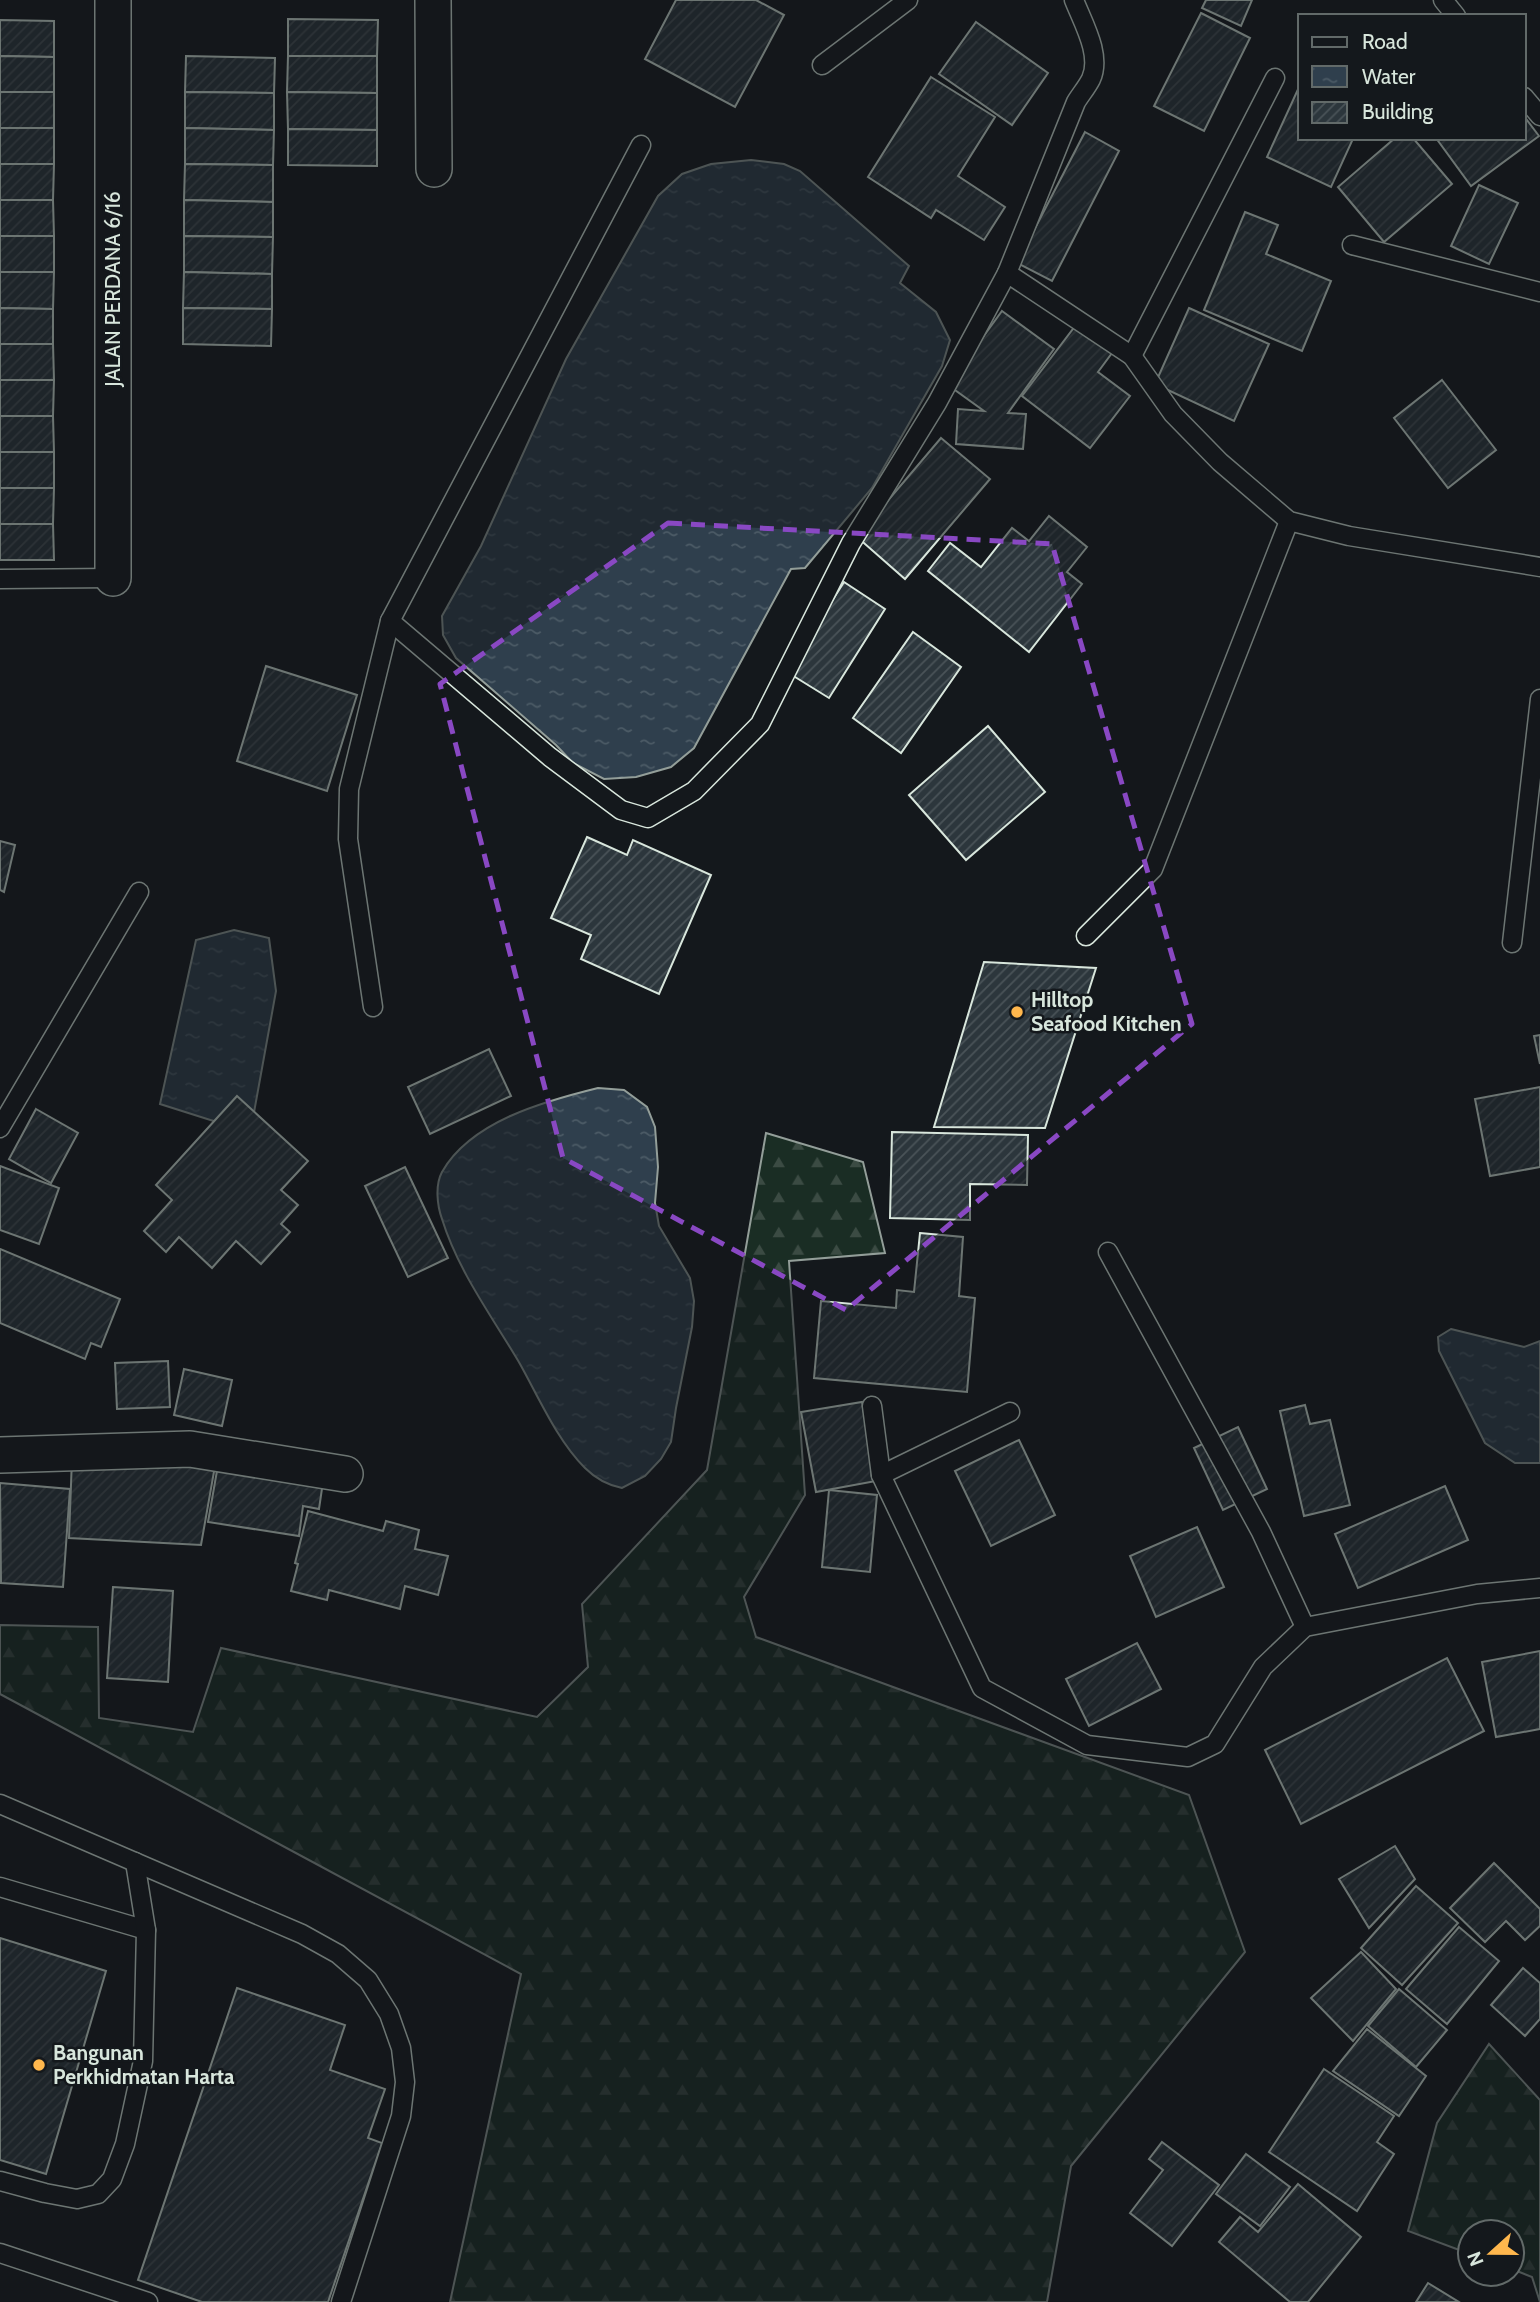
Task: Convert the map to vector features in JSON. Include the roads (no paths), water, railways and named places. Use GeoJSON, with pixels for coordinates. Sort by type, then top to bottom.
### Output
{"type":"FeatureCollection","features":[{"type":"Feature","properties":{"kind":"street","name":"JALAN PERDANA 6/16"},"geometry":{"type":"LineString","coordinates":[[113,0],[113,578]]}},
{"type":"Feature","properties":{"kind":"street"},"geometry":{"type":"LineString","coordinates":[[433,0],[434,169]]}},
{"type":"Feature","properties":{"kind":"street"},"geometry":{"type":"LineString","coordinates":[[0,1455],[190,1449],[345,1474]]}},
{"type":"Feature","properties":{"kind":"lane"},"geometry":{"type":"LineString","coordinates":[[822,65],[908,0]]}},
{"type":"Feature","properties":{"kind":"lane"},"geometry":{"type":"LineString","coordinates":[[390,621],[550,757],[621,810],[648,818],[694,791],[760,724],[851,543],[937,403],[1007,273],[1076,102],[1091,79],[1095,65],[1089,38],[1074,0]]}},
{"type":"Feature","properties":{"kind":"lane"},"geometry":{"type":"LineString","coordinates":[[1443,0],[1454,14]]}},
{"type":"Feature","properties":{"kind":"lane"},"geometry":{"type":"LineString","coordinates":[[1132,356],[1275,78]]}},
{"type":"Feature","properties":{"kind":"lane"},"geometry":{"type":"LineString","coordinates":[[1526,99],[1540,116]]}},
{"type":"Feature","properties":{"kind":"lane"},"geometry":{"type":"LineString","coordinates":[[373,1007],[348,839],[347,812],[349,789],[390,621],[642,145]]}},
{"type":"Feature","properties":{"kind":"lane"},"geometry":{"type":"LineString","coordinates":[[1352,244],[1540,292]]}},
{"type":"Feature","properties":{"kind":"lane"},"geometry":{"type":"LineString","coordinates":[[1007,273],[1132,356],[1172,415],[1220,462],[1289,521],[1349,536],[1540,567]]}},
{"type":"Feature","properties":{"kind":"lane"},"geometry":{"type":"LineString","coordinates":[[1086,936],[1153,869],[1289,521]]}},
{"type":"Feature","properties":{"kind":"lane"},"geometry":{"type":"LineString","coordinates":[[0,579],[113,578]]}},
{"type":"Feature","properties":{"kind":"lane"},"geometry":{"type":"LineString","coordinates":[[1513,943],[1540,699]]}},
{"type":"Feature","properties":{"kind":"lane"},"geometry":{"type":"LineString","coordinates":[[0,1128],[139,892]]}},
{"type":"Feature","properties":{"kind":"lane"},"geometry":{"type":"LineString","coordinates":[[1108,1252],[1261,1532],[1305,1627]]}},
{"type":"Feature","properties":{"kind":"lane"},"geometry":{"type":"LineString","coordinates":[[872,1406],[881,1475],[982,1689],[1087,1745],[1188,1756],[1215,1744],[1262,1667],[1305,1627],[1478,1594],[1540,1588]]}},
{"type":"Feature","properties":{"kind":"lane"},"geometry":{"type":"LineString","coordinates":[[881,1475],[1010,1412]]}},
{"type":"Feature","properties":{"kind":"lane"},"geometry":{"type":"LineString","coordinates":[[0,1804],[302,1934],[338,1954],[368,1980],[389,2014],[401,2048],[405,2082],[401,2116],[341,2302]]}},
{"type":"Feature","properties":{"kind":"lane"},"geometry":{"type":"LineString","coordinates":[[0,2181],[77,2199],[98,2194],[112,2179],[125,2144],[143,2062],[146,1930],[135,1862]]}},
{"type":"Feature","properties":{"kind":"lane"},"geometry":{"type":"LineString","coordinates":[[0,1887],[146,1930]]}},
{"type":"Feature","properties":{"kind":"lane"},"geometry":{"type":"LineString","coordinates":[[0,2253],[148,2302]]}},
{"type":"Feature","properties":{"kind":"water"},"geometry":{"type":"Polygon","coordinates":[[[751,160],[784,164],[800,171],[909,266],[900,283],[936,312],[950,340],[942,366],[872,488],[805,568],[791,569],[694,748],[671,767],[636,777],[604,779],[573,763],[456,658],[443,635],[442,616],[481,546],[566,359],[658,196],[682,174],[711,164],[751,160]]]}},
{"type":"Feature","properties":{"kind":"water"},"geometry":{"type":"Polygon","coordinates":[[[234,930],[269,938],[276,991],[253,1118],[226,1125],[160,1104],[196,940],[234,930]]]}},
{"type":"Feature","properties":{"kind":"water"},"geometry":{"type":"Polygon","coordinates":[[[598,1088],[624,1090],[647,1107],[655,1127],[658,1167],[655,1203],[659,1226],[690,1278],[694,1301],[692,1327],[671,1442],[661,1459],[645,1476],[622,1488],[602,1481],[589,1472],[557,1432],[457,1257],[442,1219],[438,1195],[442,1172],[455,1154],[490,1126],[555,1099],[598,1088]]]}},
{"type":"Feature","properties":{"kind":"water"},"geometry":{"type":"Polygon","coordinates":[[[1451,1329],[1524,1347],[1540,1341],[1540,1463],[1515,1463],[1485,1443],[1439,1351],[1438,1337],[1451,1329]]]}},
{"type":"Feature","properties":{"kind":"place","name":"Hilltop Seafood Kitchen"},"geometry":{"type":"Point","coordinates":[1017,1012]}},
{"type":"Feature","properties":{"kind":"place","name":"Bangunan Perkhidmatan Harta"},"geometry":{"type":"Point","coordinates":[39,2065]}}]}
